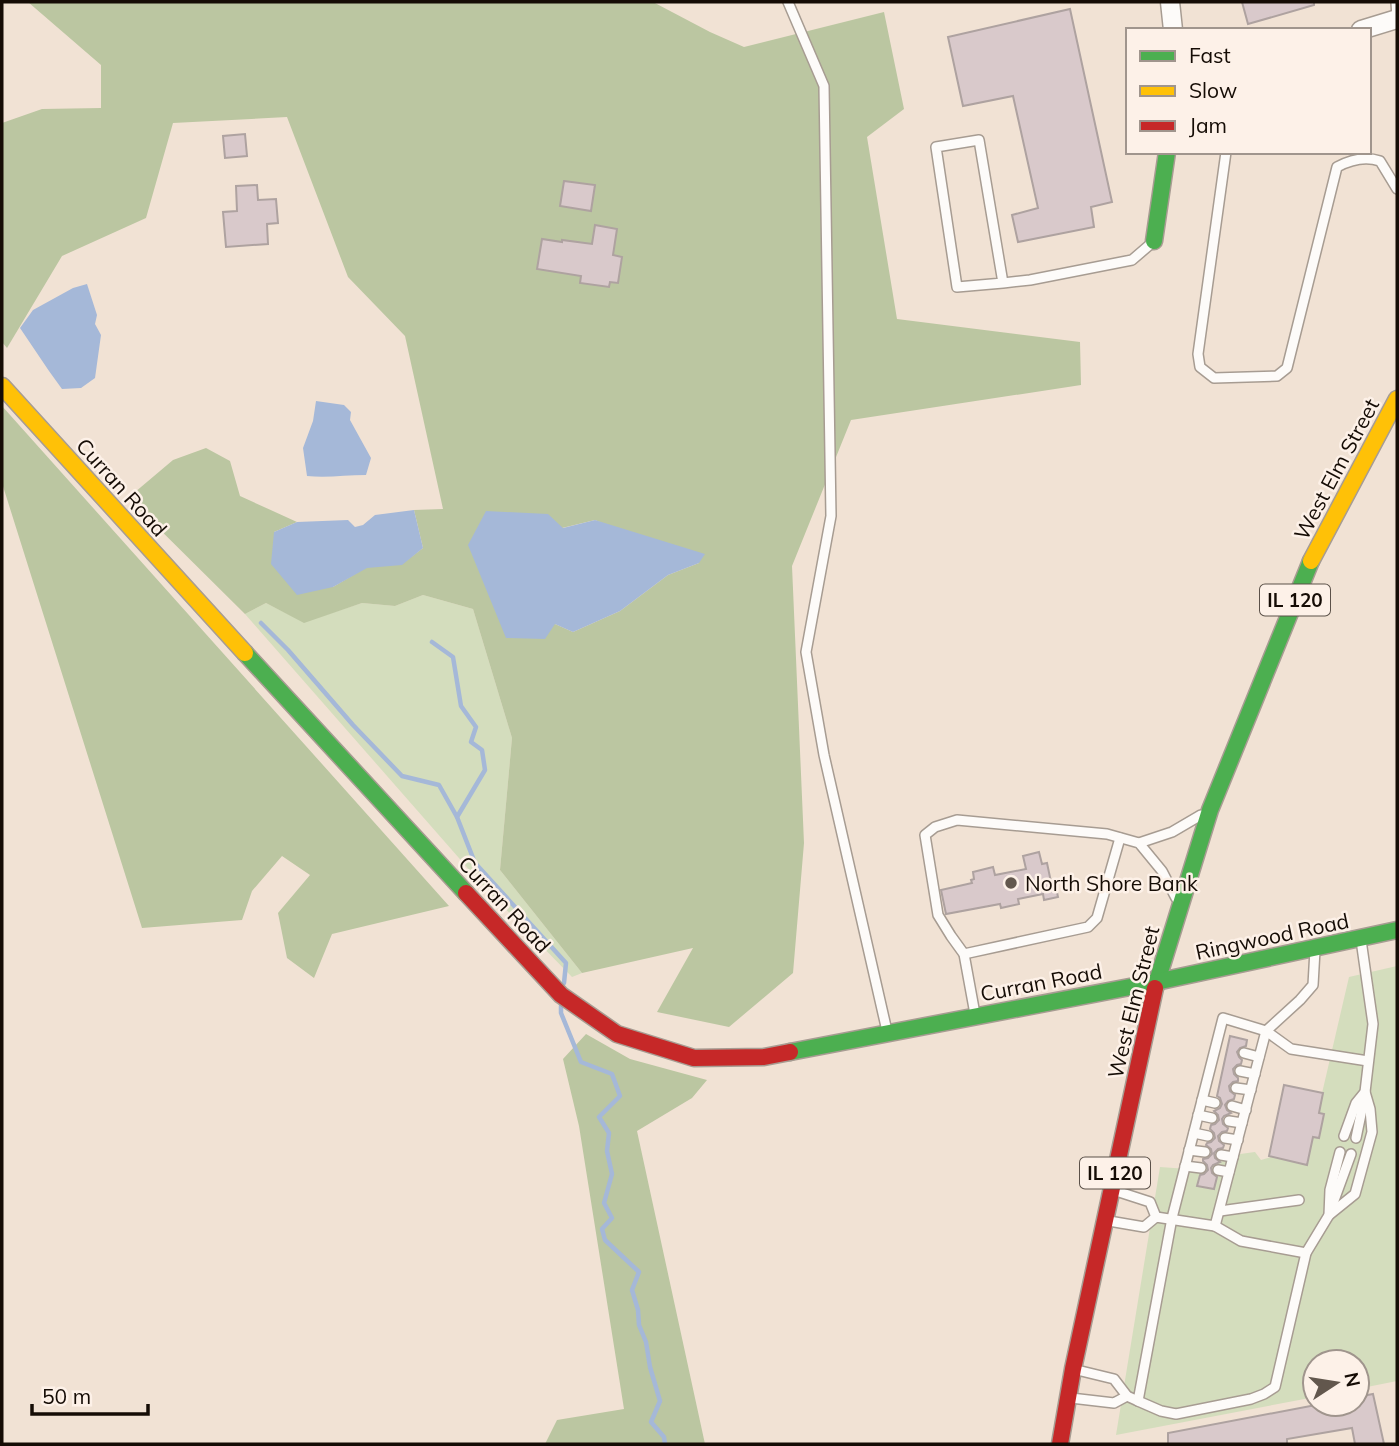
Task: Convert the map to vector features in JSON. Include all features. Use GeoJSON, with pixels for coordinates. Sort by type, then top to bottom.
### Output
{"type":"FeatureCollection","features":[{"type":"Feature","properties":{"kind":"street"},"geometry":{"type":"LineString","coordinates":[[1170,2],[1173,28]]}},
{"type":"Feature","properties":{"kind":"street"},"geometry":{"type":"LineString","coordinates":[[1368,28],[1397,19]]}},
{"type":"Feature","properties":{"kind":"street"},"geometry":{"type":"LineString","coordinates":[[1154,241],[1167,154]]}},
{"type":"Feature","properties":{"kind":"street","name":"Curran Road"},"geometry":{"type":"LineString","coordinates":[[2,386],[360,780],[561,995],[617,1034],[694,1058],[764,1057],[1156,982]]}},
{"type":"Feature","properties":{"kind":"street","name":"West Elm Street"},"geometry":{"type":"LineString","coordinates":[[1060,1444],[1073,1368],[1156,982],[1210,810],[1310,562],[1397,399]]}},
{"type":"Feature","properties":{"kind":"street","name":"Ringwood Road"},"geometry":{"type":"LineString","coordinates":[[1156,982],[1397,930]]}},
{"type":"Feature","properties":{"kind":"lane"},"geometry":{"type":"LineString","coordinates":[[788,2],[824,86],[831,516],[806,652],[824,755],[888,1032]]}},
{"type":"Feature","properties":{"kind":"lane"},"geometry":{"type":"LineString","coordinates":[[1396,2],[1397,19]]}},
{"type":"Feature","properties":{"kind":"lane"},"geometry":{"type":"LineString","coordinates":[[1003,283],[979,140],[936,147],[957,287],[1003,283],[1030,280],[1132,260],[1154,241]]}},
{"type":"Feature","properties":{"kind":"lane"},"geometry":{"type":"LineString","coordinates":[[1226,154],[1198,354],[1200,367],[1214,378],[1277,376],[1286,368],[1337,167],[1369,155],[1380,161],[1397,189]]}},
{"type":"Feature","properties":{"kind":"lane"},"geometry":{"type":"LineString","coordinates":[[975,1016],[964,954],[938,915],[925,835],[935,827],[957,820],[1107,834],[1139,843],[1172,832],[1210,810]]}},
{"type":"Feature","properties":{"kind":"lane"},"geometry":{"type":"LineString","coordinates":[[964,954],[1088,927],[1097,918],[1120,838]]}},
{"type":"Feature","properties":{"kind":"lane"},"geometry":{"type":"LineString","coordinates":[[1139,843],[1162,871],[1180,905]]}},
{"type":"Feature","properties":{"kind":"lane"},"geometry":{"type":"LineString","coordinates":[[1356,1138],[1365,1092],[1373,1024],[1361,938]]}},
{"type":"Feature","properties":{"kind":"lane"},"geometry":{"type":"LineString","coordinates":[[1215,1226],[1266,1031],[1313,985],[1315,948]]}},
{"type":"Feature","properties":{"kind":"lane"},"geometry":{"type":"LineString","coordinates":[[1138,1401],[1172,1218],[1223,1018],[1266,1031],[1291,1049],[1368,1061]]}},
{"type":"Feature","properties":{"kind":"lane"},"geometry":{"type":"LineString","coordinates":[[1216,1046],[1227,1049]]}},
{"type":"Feature","properties":{"kind":"lane"},"geometry":{"type":"LineString","coordinates":[[1244,1053],[1259,1057]]}},
{"type":"Feature","properties":{"kind":"lane"},"geometry":{"type":"LineString","coordinates":[[1211,1066],[1223,1068]]}},
{"type":"Feature","properties":{"kind":"lane"},"geometry":{"type":"LineString","coordinates":[[1240,1071],[1255,1074]]}},
{"type":"Feature","properties":{"kind":"lane"},"geometry":{"type":"LineString","coordinates":[[1206,1083],[1219,1085]]}},
{"type":"Feature","properties":{"kind":"lane"},"geometry":{"type":"LineString","coordinates":[[1236,1088],[1251,1090]]}},
{"type":"Feature","properties":{"kind":"lane"},"geometry":{"type":"LineString","coordinates":[[1345,1136],[1356,1102],[1365,1092]]}},
{"type":"Feature","properties":{"kind":"lane"},"geometry":{"type":"LineString","coordinates":[[1329,1214],[1355,1194],[1372,1132],[1365,1092]]}},
{"type":"Feature","properties":{"kind":"lane"},"geometry":{"type":"LineString","coordinates":[[1202,1100],[1215,1103]]}},
{"type":"Feature","properties":{"kind":"lane"},"geometry":{"type":"LineString","coordinates":[[1232,1106],[1246,1110]]}},
{"type":"Feature","properties":{"kind":"lane"},"geometry":{"type":"LineString","coordinates":[[1198,1115],[1212,1118]]}},
{"type":"Feature","properties":{"kind":"lane"},"geometry":{"type":"LineString","coordinates":[[1229,1121],[1242,1124]]}},
{"type":"Feature","properties":{"kind":"lane"},"geometry":{"type":"LineString","coordinates":[[1194,1133],[1208,1136]]}},
{"type":"Feature","properties":{"kind":"lane"},"geometry":{"type":"LineString","coordinates":[[1225,1138],[1238,1140]]}},
{"type":"Feature","properties":{"kind":"lane"},"geometry":{"type":"LineString","coordinates":[[1189,1150],[1205,1152]]}},
{"type":"Feature","properties":{"kind":"lane"},"geometry":{"type":"LineString","coordinates":[[1329,1214],[1330,1191],[1340,1152]]}},
{"type":"Feature","properties":{"kind":"lane"},"geometry":{"type":"LineString","coordinates":[[1073,1368],[1114,1379],[1126,1396],[1161,1411],[1176,1414],[1251,1399],[1275,1387],[1306,1253],[1329,1214],[1351,1154]]}},
{"type":"Feature","properties":{"kind":"lane"},"geometry":{"type":"LineString","coordinates":[[1222,1155],[1233,1157]]}},
{"type":"Feature","properties":{"kind":"lane"},"geometry":{"type":"LineString","coordinates":[[1185,1166],[1201,1168]]}},
{"type":"Feature","properties":{"kind":"lane"},"geometry":{"type":"LineString","coordinates":[[1218,1170],[1230,1172]]}},
{"type":"Feature","properties":{"kind":"lane"},"geometry":{"type":"LineString","coordinates":[[1111,1190],[1150,1202],[1156,1217]]}},
{"type":"Feature","properties":{"kind":"lane"},"geometry":{"type":"LineString","coordinates":[[1220,1211],[1299,1200]]}},
{"type":"Feature","properties":{"kind":"lane"},"geometry":{"type":"LineString","coordinates":[[1104,1220],[1144,1227],[1156,1217],[1172,1218],[1215,1226],[1241,1241],[1306,1253]]}},
{"type":"Feature","properties":{"kind":"lane"},"geometry":{"type":"LineString","coordinates":[[1067,1398],[1114,1403],[1126,1396]]}},
{"type":"Feature","properties":{"kind":"green space"},"geometry":{"type":"Polygon","coordinates":[[[28,2],[653,2],[744,47],[884,12],[904,109],[867,137],[897,319],[1080,342],[1081,385],[851,420],[792,566],[804,843],[793,973],[729,1027],[657,1012],[693,948],[582,973],[500,870],[512,738],[473,609],[423,595],[395,606],[362,603],[304,623],[266,603],[245,614],[128,498],[173,460],[206,448],[230,461],[240,496],[297,522],[274,532],[333,587],[367,567],[402,564],[423,548],[414,510],[443,509],[405,336],[348,277],[287,117],[173,123],[146,218],[62,256],[7,348],[2,342],[2,123],[42,109],[101,108],[101,65],[28,2]],[[595,520],[562,528],[555,624],[573,632],[620,611],[668,575],[699,563],[595,520]]]}},
{"type":"Feature","properties":{"kind":"green space"},"geometry":{"type":"Polygon","coordinates":[[[2,406],[449,906],[332,934],[314,978],[287,958],[278,913],[310,875],[282,856],[252,891],[242,920],[142,928],[2,483],[2,406]]]}},
{"type":"Feature","properties":{"kind":"green space"},"geometry":{"type":"Polygon","coordinates":[[[423,595],[473,609],[512,738],[500,870],[582,973],[572,977],[487,890],[245,614],[266,603],[304,622],[362,603],[395,606],[423,595]]]}},
{"type":"Feature","properties":{"kind":"green space"},"geometry":{"type":"Polygon","coordinates":[[[1397,966],[1397,1381],[1371,1386],[1371,1348],[1301,1348],[1301,1400],[1116,1435],[1160,1167],[1201,1170],[1218,1157],[1255,1152],[1261,1160],[1310,1145],[1349,977],[1397,966]]]}},
{"type":"Feature","properties":{"kind":"green space"},"geometry":{"type":"Polygon","coordinates":[[[586,1034],[630,1059],[707,1080],[692,1098],[637,1131],[705,1444],[545,1444],[557,1420],[624,1409],[579,1126],[563,1059],[586,1034]]]}},
{"type":"Feature","properties":{"kind":"water"},"geometry":{"type":"Polygon","coordinates":[[[87,284],[97,315],[95,324],[101,335],[95,378],[81,388],[62,389],[20,328],[33,310],[73,288],[87,284]]]}},
{"type":"Feature","properties":{"kind":"water"},"geometry":{"type":"Polygon","coordinates":[[[316,401],[344,405],[351,412],[350,420],[371,458],[366,475],[307,476],[303,448],[313,421],[316,401]]]}},
{"type":"Feature","properties":{"kind":"water"},"geometry":{"type":"Polygon","coordinates":[[[414,510],[423,548],[402,565],[367,568],[333,587],[297,595],[271,564],[274,532],[297,522],[348,520],[355,527],[363,525],[375,515],[414,510]]]}},
{"type":"Feature","properties":{"kind":"water"},"geometry":{"type":"Polygon","coordinates":[[[486,511],[548,514],[563,528],[595,520],[705,554],[699,563],[668,575],[620,611],[573,632],[555,624],[545,639],[506,638],[468,545],[486,511]]]}},
{"type":"Feature","properties":{"kind":"building"},"geometry":{"type":"Polygon","coordinates":[[[1242,2],[1314,2],[1314,5],[1248,24],[1242,2]]]}},
{"type":"Feature","properties":{"kind":"building"},"geometry":{"type":"Polygon","coordinates":[[[1070,9],[1112,202],[1091,207],[1094,227],[1018,242],[1012,215],[1038,208],[1013,96],[963,106],[948,37],[1070,9]]]}},
{"type":"Feature","properties":{"kind":"building"},"geometry":{"type":"Polygon","coordinates":[[[245,134],[247,156],[225,158],[223,136],[245,134]]]}},
{"type":"Feature","properties":{"kind":"building"},"geometry":{"type":"Polygon","coordinates":[[[564,181],[595,185],[591,211],[560,206],[564,181]]]}},
{"type":"Feature","properties":{"kind":"building"},"geometry":{"type":"Polygon","coordinates":[[[257,185],[258,200],[276,199],[278,223],[267,224],[268,244],[226,247],[223,212],[237,211],[236,186],[257,185]]]}},
{"type":"Feature","properties":{"kind":"building"},"geometry":{"type":"Polygon","coordinates":[[[595,225],[617,229],[613,255],[622,257],[618,283],[610,282],[609,287],[580,283],[581,276],[537,269],[542,239],[592,244],[595,225]]]}},
{"type":"Feature","properties":{"kind":"building"},"geometry":{"type":"Polygon","coordinates":[[[1039,852],[1042,864],[1047,863],[1058,897],[1044,900],[1043,894],[1018,899],[1019,904],[1001,908],[1000,904],[946,914],[941,890],[972,883],[973,872],[993,867],[995,875],[1026,869],[1023,856],[1039,852]]]}},
{"type":"Feature","properties":{"kind":"building"},"geometry":{"type":"Polygon","coordinates":[[[1230,1036],[1247,1040],[1246,1046],[1237,1052],[1242,1060],[1241,1064],[1233,1069],[1238,1081],[1229,1086],[1235,1095],[1234,1099],[1225,1105],[1231,1113],[1222,1119],[1228,1128],[1218,1136],[1224,1145],[1214,1153],[1220,1162],[1211,1168],[1217,1177],[1214,1189],[1197,1186],[1200,1175],[1208,1170],[1203,1159],[1212,1154],[1206,1145],[1215,1138],[1210,1129],[1211,1125],[1219,1120],[1214,1111],[1222,1104],[1217,1096],[1230,1036]]]}},
{"type":"Feature","properties":{"kind":"building"},"geometry":{"type":"Polygon","coordinates":[[[1284,1085],[1323,1093],[1319,1113],[1324,1114],[1319,1138],[1313,1137],[1307,1165],[1269,1156],[1284,1085]]]}},
{"type":"Feature","properties":{"kind":"building"},"geometry":{"type":"Polygon","coordinates":[[[1371,1394],[1384,1444],[1355,1444],[1352,1428],[1287,1439],[1287,1444],[1168,1444],[1168,1433],[1301,1408],[1301,1418],[1371,1418],[1371,1394]]]}},
{"type":"Feature","properties":{"kind":"waterway"},"geometry":{"type":"LineString","coordinates":[[261,623],[402,776],[439,785],[457,817]]}},
{"type":"Feature","properties":{"kind":"waterway"},"geometry":{"type":"LineString","coordinates":[[432,642],[453,657],[461,706],[476,727],[471,742],[482,750],[485,770],[457,817],[475,863],[566,963],[564,983]]}},
{"type":"Feature","properties":{"kind":"waterway"},"geometry":{"type":"LineString","coordinates":[[561,1006],[561,1013],[581,1062],[612,1074],[620,1096],[599,1117],[609,1133],[607,1151],[612,1174],[604,1203],[612,1218],[602,1229],[605,1240],[639,1272],[632,1290],[660,1401],[651,1422],[664,1437],[665,1444]]}},
{"type":"Feature","properties":{"kind":"traffic: fast"},"geometry":{"type":"LineString","coordinates":[[1154,241],[1167,154]]}},
{"type":"Feature","properties":{"kind":"traffic: fast"},"geometry":{"type":"LineString","coordinates":[[1155,988],[1210,810],[1311,561]]}},
{"type":"Feature","properties":{"kind":"traffic: fast"},"geometry":{"type":"LineString","coordinates":[[245,653],[466,893]]}},
{"type":"Feature","properties":{"kind":"traffic: fast"},"geometry":{"type":"LineString","coordinates":[[790,1052],[1156,982],[1397,930]]}},
{"type":"Feature","properties":{"kind":"traffic: slow"},"geometry":{"type":"LineString","coordinates":[[2,386],[245,653]]}},
{"type":"Feature","properties":{"kind":"traffic: slow"},"geometry":{"type":"LineString","coordinates":[[1311,561],[1397,399]]}},
{"type":"Feature","properties":{"kind":"traffic: jam"},"geometry":{"type":"LineString","coordinates":[[466,893],[561,995],[617,1034],[694,1058],[764,1057],[790,1052]]}},
{"type":"Feature","properties":{"kind":"traffic: jam"},"geometry":{"type":"LineString","coordinates":[[1060,1444],[1073,1369],[1155,988]]}},
{"type":"Feature","properties":{"kind":"place","name":"North Shore Bank"},"geometry":{"type":"Point","coordinates":[1011,883]}}]}
